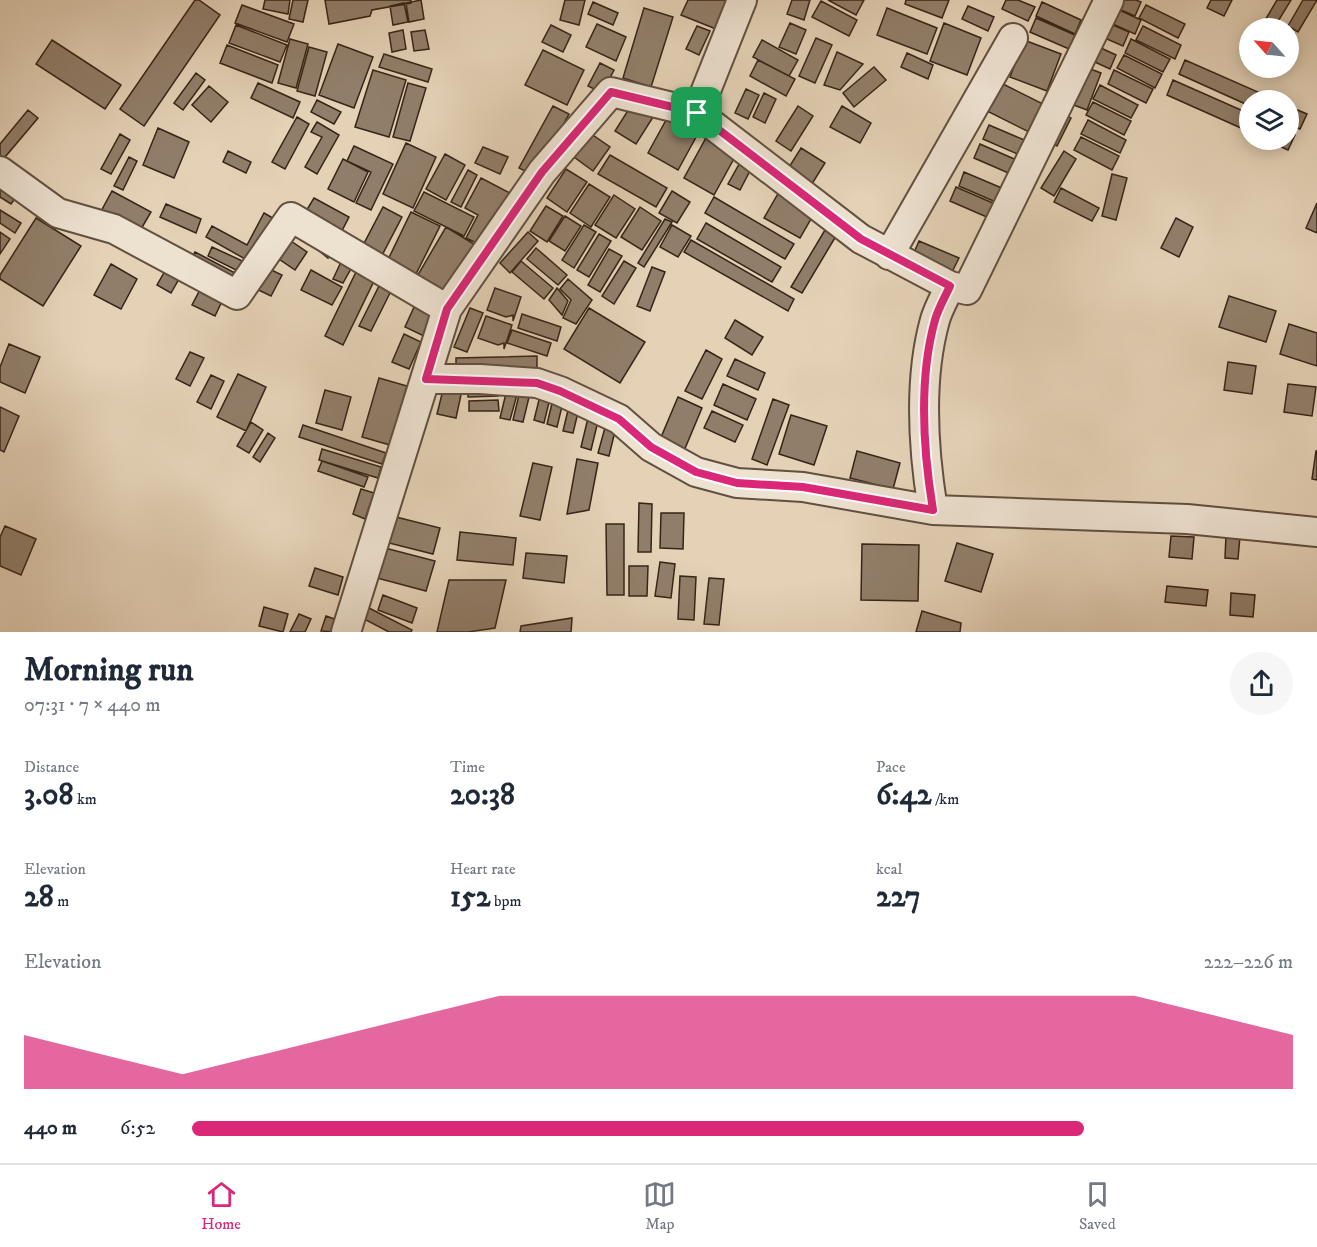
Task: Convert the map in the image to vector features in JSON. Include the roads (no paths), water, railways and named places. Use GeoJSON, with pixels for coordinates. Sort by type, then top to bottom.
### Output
{"type":"FeatureCollection","features":[{"type":"Feature","properties":{"kind":"street"},"geometry":{"type":"LineString","coordinates":[[697,113],[742,0]]}},
{"type":"Feature","properties":{"kind":"street"},"geometry":{"type":"LineString","coordinates":[[346,632],[447,309],[542,172],[611,92],[697,113],[861,239],[950,286],[967,290],[1109,0]]}},
{"type":"Feature","properties":{"kind":"street"},"geometry":{"type":"LineString","coordinates":[[890,255],[1013,38]]}},
{"type":"Feature","properties":{"kind":"street"},"geometry":{"type":"LineString","coordinates":[[0,171],[58,213],[114,229],[237,295],[291,217],[447,309]]}},
{"type":"Feature","properties":{"kind":"street"},"geometry":{"type":"LineString","coordinates":[[933,510],[926,471],[924,412],[927,357],[935,318],[950,286]]}},
{"type":"Feature","properties":{"kind":"street"},"geometry":{"type":"LineString","coordinates":[[426,379],[537,383],[560,391],[619,419],[651,447],[696,472],[737,483],[803,487],[933,510],[1187,519],[1317,532]]}}]}
